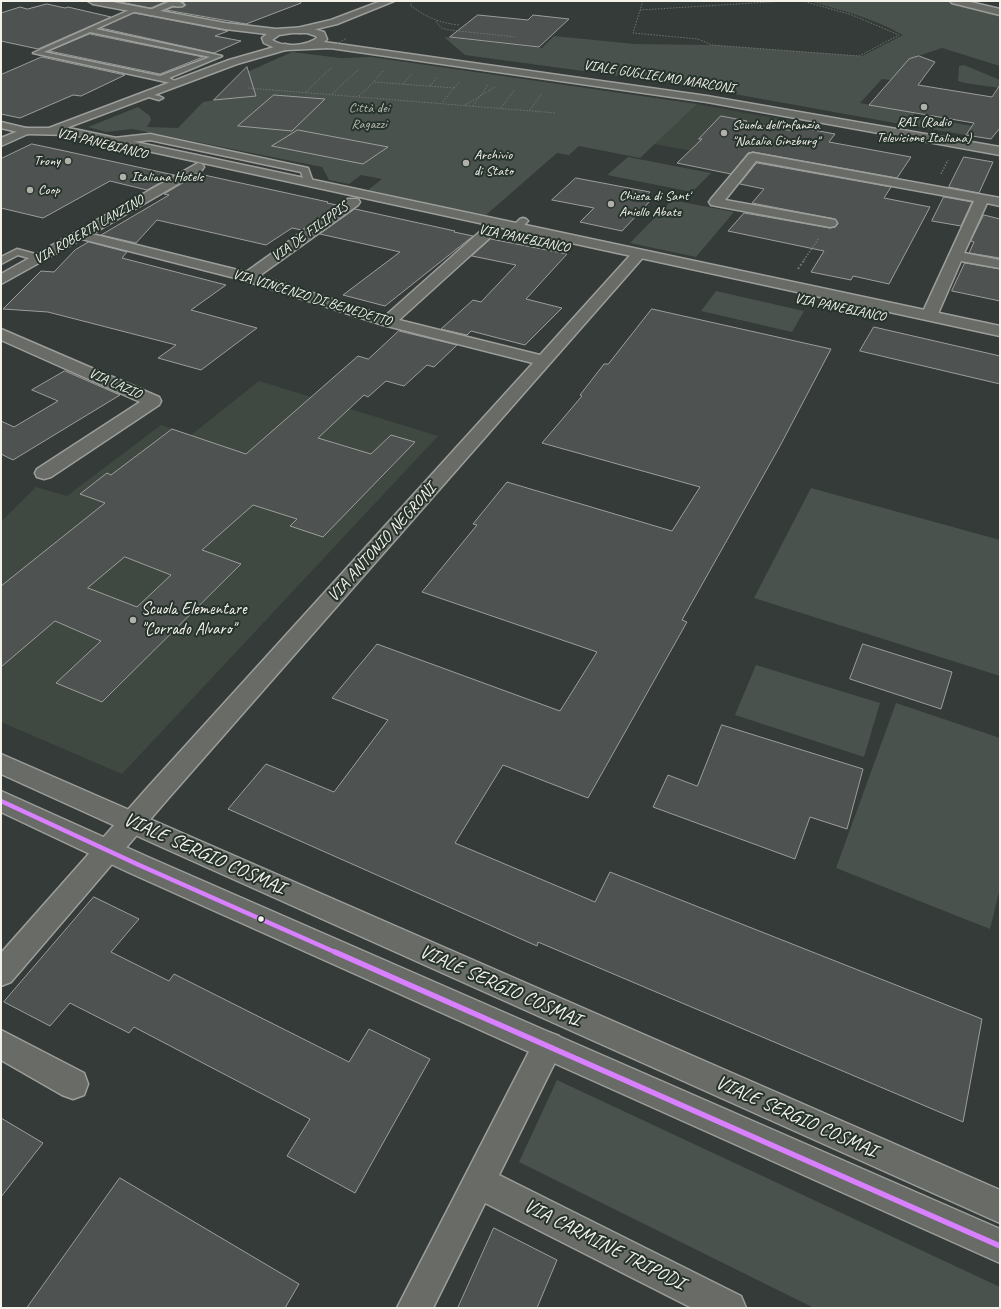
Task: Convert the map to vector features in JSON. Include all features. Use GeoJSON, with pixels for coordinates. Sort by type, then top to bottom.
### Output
{"type":"FeatureCollection","features":[{"type":"Feature","properties":{"kind":"main road"},"geometry":{"type":"LineString","coordinates":[[92,1],[225,26],[234,30],[271,37],[285,47]]}},
{"type":"Feature","properties":{"kind":"main road"},"geometry":{"type":"LineString","coordinates":[[232,62],[271,37],[334,22],[389,1]]}},
{"type":"Feature","properties":{"kind":"main road"},"geometry":{"type":"LineString","coordinates":[[955,1],[1000,12]]}},
{"type":"Feature","properties":{"kind":"main road"},"geometry":{"type":"LineString","coordinates":[[984,1],[1000,5]]}},
{"type":"Feature","properties":{"kind":"main road"},"geometry":{"type":"LineString","coordinates":[[150,12],[177,3]]}},
{"type":"Feature","properties":{"kind":"main road"},"geometry":{"type":"LineString","coordinates":[[311,45],[334,22]]}},
{"type":"Feature","properties":{"kind":"main road","name":"VIALE GUGLIELMO MARCONI"},"geometry":{"type":"LineString","coordinates":[[300,30],[320,35],[712,94],[1000,145]]}},
{"type":"Feature","properties":{"kind":"main road","name":"VIALE GUGLIELMO MARCONI"},"geometry":{"type":"LineString","coordinates":[[285,47],[330,45],[518,71],[707,100],[1000,151]]}},
{"type":"Feature","properties":{"kind":"main road"},"geometry":{"type":"LineString","coordinates":[[49,131],[232,62],[285,47]]}},
{"type":"Feature","properties":{"kind":"main road","name":"VIA PANEBIANCO"},"geometry":{"type":"LineString","coordinates":[[1,126],[26,131],[74,132],[308,182],[520,224],[636,258],[1000,342]]}},
{"type":"Feature","properties":{"kind":"main road"},"geometry":{"type":"LineString","coordinates":[[1,142],[26,131]]}},
{"type":"Feature","properties":{"kind":"main road","name":"VIA PANEBIANCO"},"geometry":{"type":"LineString","coordinates":[[49,131],[63,138],[489,231],[786,286],[1000,331]]}},
{"type":"Feature","properties":{"kind":"main road"},"geometry":{"type":"LineString","coordinates":[[830,223],[716,202],[753,157],[1000,202]]}},
{"type":"Feature","properties":{"kind":"main road","name":"VIA ROBERTA LANZINO"},"geometry":{"type":"LineString","coordinates":[[1,280],[198,167]]}},
{"type":"Feature","properties":{"kind":"main road"},"geometry":{"type":"LineString","coordinates":[[929,316],[982,199]]}},
{"type":"Feature","properties":{"kind":"main road","name":"VIA DE FILIPPIS"},"geometry":{"type":"LineString","coordinates":[[248,277],[353,202]]}},
{"type":"Feature","properties":{"kind":"main road"},"geometry":{"type":"LineString","coordinates":[[388,322],[489,231]]}},
{"type":"Feature","properties":{"kind":"main road","name":"VIA VINCENZO DI BENEDETTO"},"geometry":{"type":"LineString","coordinates":[[81,235],[248,277],[388,322],[544,361]]}},
{"type":"Feature","properties":{"kind":"main road"},"geometry":{"type":"LineString","coordinates":[[956,256],[1000,264]]}},
{"type":"Feature","properties":{"kind":"main road","name":"VIA ANTONIO NEGRONI"},"geometry":{"type":"LineString","coordinates":[[1,973],[132,822],[636,258]]}},
{"type":"Feature","properties":{"kind":"main road","name":"VIA LAZIO"},"geometry":{"type":"LineString","coordinates":[[1,334],[153,400],[44,473]]}},
{"type":"Feature","properties":{"kind":"main road","name":"VIALE SERGIO COSMAI"},"geometry":{"type":"LineString","coordinates":[[1,763],[1000,1207]]}},
{"type":"Feature","properties":{"kind":"main road","name":"VIALE SERGIO COSMAI"},"geometry":{"type":"LineString","coordinates":[[1,801],[107,851],[1000,1246]]}},
{"type":"Feature","properties":{"kind":"main road"},"geometry":{"type":"LineString","coordinates":[[1,1044],[73,1084]]}},
{"type":"Feature","properties":{"kind":"main road"},"geometry":{"type":"LineString","coordinates":[[414,1308],[548,1046]]}},
{"type":"Feature","properties":{"kind":"main road","name":"VIA CARMINE TRIPODI"},"geometry":{"type":"LineString","coordinates":[[478,1182],[729,1308]]}},
{"type":"Feature","properties":{"kind":"lane"},"geometry":{"type":"LineString","coordinates":[[136,9],[37,53],[178,83]]}},
{"type":"Feature","properties":{"kind":"lane"},"geometry":{"type":"LineString","coordinates":[[90,30],[218,56],[161,79]]}},
{"type":"Feature","properties":{"kind":"lane"},"geometry":{"type":"LineString","coordinates":[[146,95],[159,98]]}},
{"type":"Feature","properties":{"kind":"lane"},"geometry":{"type":"LineString","coordinates":[[1,261],[17,252],[39,258]]}},
{"type":"Feature","properties":{"kind":"path"},"geometry":{"type":"LineString","coordinates":[[413,1],[410,4],[427,17],[436,21],[459,25]]}},
{"type":"Feature","properties":{"kind":"path"},"geometry":{"type":"LineString","coordinates":[[643,1],[633,33],[698,39],[712,45],[859,56],[898,35],[885,27],[850,14],[802,1]]}},
{"type":"Feature","properties":{"kind":"path"},"geometry":{"type":"LineString","coordinates":[[640,10],[786,1]]}},
{"type":"Feature","properties":{"kind":"path"},"geometry":{"type":"LineString","coordinates":[[436,21],[441,28],[449,30],[516,37]]}},
{"type":"Feature","properties":{"kind":"path"},"geometry":{"type":"LineString","coordinates":[[329,49],[347,38]]}},
{"type":"Feature","properties":{"kind":"path"},"geometry":{"type":"LineString","coordinates":[[305,92],[332,67]]}},
{"type":"Feature","properties":{"kind":"path"},"geometry":{"type":"LineString","coordinates":[[332,94],[359,68]]}},
{"type":"Feature","properties":{"kind":"path"},"geometry":{"type":"LineString","coordinates":[[359,97],[385,69]]}},
{"type":"Feature","properties":{"kind":"path"},"geometry":{"type":"LineString","coordinates":[[403,84],[412,73]]}},
{"type":"Feature","properties":{"kind":"path"},"geometry":{"type":"LineString","coordinates":[[374,82],[454,88],[442,104]]}},
{"type":"Feature","properties":{"kind":"path"},"geometry":{"type":"LineString","coordinates":[[473,106],[490,83]]}},
{"type":"Feature","properties":{"kind":"path"},"geometry":{"type":"LineString","coordinates":[[464,105],[499,84]]}},
{"type":"Feature","properties":{"kind":"path"},"geometry":{"type":"LineString","coordinates":[[501,108],[518,85]]}},
{"type":"Feature","properties":{"kind":"path"},"geometry":{"type":"LineString","coordinates":[[248,88],[556,113]]}},
{"type":"Feature","properties":{"kind":"path"},"geometry":{"type":"LineString","coordinates":[[530,111],[545,89]]}},
{"type":"Feature","properties":{"kind":"path"},"geometry":{"type":"LineString","coordinates":[[933,190],[948,159]]}},
{"type":"Feature","properties":{"kind":"path"},"geometry":{"type":"LineString","coordinates":[[786,286],[830,223]]}},
{"type":"Feature","properties":{"kind":"shaded area","name":"Scuola dell'infanzia \"Natalia Ginzburg\""},"geometry":{"type":"Polygon","coordinates":[[[697,104],[790,121],[763,156],[748,153],[742,160],[654,144],[697,104]]]}},
{"type":"Feature","properties":{"kind":"shaded area"},"geometry":{"type":"Polygon","coordinates":[[[259,381],[438,436],[122,774],[1,722],[1,522],[36,487],[67,496],[161,425],[191,435],[259,381]]]}},
{"type":"Feature","properties":{"kind":"green space"},"geometry":{"type":"Polygon","coordinates":[[[808,1],[947,1],[1000,13],[1000,66],[942,48],[909,59],[891,80],[882,79],[860,103],[915,113],[906,125],[679,84],[465,55],[444,37],[542,48],[554,36],[635,44],[712,45],[862,56],[903,35],[868,19],[808,1]]]}},
{"type":"Feature","properties":{"kind":"green space","name":"Città dei Ragazzi"},"geometry":{"type":"Polygon","coordinates":[[[292,52],[341,58],[371,57],[697,104],[640,158],[579,146],[569,155],[557,153],[486,215],[368,190],[382,179],[361,175],[349,184],[329,180],[322,167],[132,129],[106,132],[88,127],[138,107],[150,116],[151,120],[147,127],[178,128],[203,102],[214,100],[241,73],[243,74],[292,52]]]}},
{"type":"Feature","properties":{"kind":"green space"},"geometry":{"type":"Polygon","coordinates":[[[964,65],[1000,80],[1000,88],[958,81],[959,66],[964,65]]]}},
{"type":"Feature","properties":{"kind":"green space"},"geometry":{"type":"Polygon","coordinates":[[[921,117],[972,126],[966,135],[913,126],[921,117]]]}},
{"type":"Feature","properties":{"kind":"green space"},"geometry":{"type":"Polygon","coordinates":[[[628,157],[711,173],[692,192],[607,175],[628,157]]]}},
{"type":"Feature","properties":{"kind":"green space"},"geometry":{"type":"Polygon","coordinates":[[[672,200],[734,212],[696,257],[630,243],[672,200]]]}},
{"type":"Feature","properties":{"kind":"green space"},"geometry":{"type":"Polygon","coordinates":[[[716,291],[804,311],[792,332],[701,311],[716,291]]]}},
{"type":"Feature","properties":{"kind":"green space"},"geometry":{"type":"Polygon","coordinates":[[[811,488],[1000,540],[1000,676],[754,598],[811,488]]]}},
{"type":"Feature","properties":{"kind":"green space"},"geometry":{"type":"Polygon","coordinates":[[[756,665],[880,703],[864,757],[735,715],[756,665]]]}},
{"type":"Feature","properties":{"kind":"green space"},"geometry":{"type":"Polygon","coordinates":[[[896,703],[1000,738],[1000,888],[990,929],[836,868],[896,703]]]}},
{"type":"Feature","properties":{"kind":"green space"},"geometry":{"type":"Polygon","coordinates":[[[557,1080],[1000,1287],[1000,1308],[814,1308],[519,1162],[557,1080]]]}},
{"type":"Feature","properties":{"kind":"building"},"geometry":{"type":"Polygon","coordinates":[[[116,1],[167,1],[151,8],[116,1]]]}},
{"type":"Feature","properties":{"kind":"building"},"geometry":{"type":"Polygon","coordinates":[[[185,1],[300,1],[301,3],[246,24],[166,10],[173,7],[183,7],[186,5],[183,3],[185,1]]]}},
{"type":"Feature","properties":{"kind":"building"},"geometry":{"type":"Polygon","coordinates":[[[47,4],[65,8],[68,7],[111,17],[38,49],[1,41],[1,13],[20,7],[27,9],[47,4]]]}},
{"type":"Feature","properties":{"kind":"building"},"geometry":{"type":"Polygon","coordinates":[[[134,13],[228,31],[215,36],[241,41],[214,53],[101,28],[134,13]]]}},
{"type":"Feature","properties":{"kind":"building"},"geometry":{"type":"Polygon","coordinates":[[[478,15],[528,20],[533,15],[569,19],[539,47],[450,37],[478,15]]]}},
{"type":"Feature","properties":{"kind":"building"},"geometry":{"type":"Polygon","coordinates":[[[90,34],[203,57],[160,74],[49,51],[90,34]]]}},
{"type":"Feature","properties":{"kind":"building"},"geometry":{"type":"Polygon","coordinates":[[[919,56],[935,62],[918,85],[992,97],[1000,85],[1000,128],[991,139],[966,135],[974,123],[869,105],[909,59],[919,56]]]}},
{"type":"Feature","properties":{"kind":"building"},"geometry":{"type":"Polygon","coordinates":[[[42,57],[125,75],[81,96],[73,95],[20,118],[1,114],[1,75],[42,57]]]}},
{"type":"Feature","properties":{"kind":"building"},"geometry":{"type":"Polygon","coordinates":[[[247,67],[256,96],[214,100],[247,67]]]}},
{"type":"Feature","properties":{"kind":"building"},"geometry":{"type":"Polygon","coordinates":[[[274,95],[325,99],[292,131],[238,126],[274,95]]]}},
{"type":"Feature","properties":{"kind":"building"},"geometry":{"type":"Polygon","coordinates":[[[721,116],[747,121],[746,123],[794,131],[798,127],[835,134],[829,142],[911,157],[897,178],[753,152],[748,153],[731,174],[677,163],[702,139],[699,139],[721,116]]]}},
{"type":"Feature","properties":{"kind":"building"},"geometry":{"type":"Polygon","coordinates":[[[298,130],[388,147],[363,164],[272,146],[298,130]]]}},
{"type":"Feature","properties":{"kind":"building"},"geometry":{"type":"Polygon","coordinates":[[[32,144],[174,175],[147,190],[110,181],[43,218],[1,208],[1,159],[32,144]]]}},
{"type":"Feature","properties":{"kind":"building"},"geometry":{"type":"Polygon","coordinates":[[[964,157],[993,162],[979,193],[949,187],[964,157]]]}},
{"type":"Feature","properties":{"kind":"building"},"geometry":{"type":"Polygon","coordinates":[[[757,163],[891,187],[884,198],[930,207],[889,284],[853,276],[851,280],[811,272],[824,251],[728,231],[744,213],[830,228],[835,227],[838,224],[835,219],[752,203],[764,189],[740,184],[757,163]]]}},
{"type":"Feature","properties":{"kind":"building"},"geometry":{"type":"Polygon","coordinates":[[[204,175],[337,205],[302,230],[292,228],[266,245],[157,220],[136,243],[101,235],[169,195],[164,194],[191,178],[197,180],[204,175]]]}},
{"type":"Feature","properties":{"kind":"building","name":"Chiesa di Sant' Aniello Abate"},"geometry":{"type":"Polygon","coordinates":[[[576,178],[650,192],[644,199],[651,200],[622,231],[580,222],[594,208],[552,200],[576,178]]]}},
{"type":"Feature","properties":{"kind":"building"},"geometry":{"type":"Polygon","coordinates":[[[944,197],[972,202],[961,226],[932,221],[944,197]]]}},
{"type":"Feature","properties":{"kind":"building"},"geometry":{"type":"Polygon","coordinates":[[[355,209],[473,236],[385,306],[343,295],[400,252],[320,234],[355,209]]]}},
{"type":"Feature","properties":{"kind":"building"},"geometry":{"type":"Polygon","coordinates":[[[984,215],[1000,219],[1000,258],[969,253],[974,242],[971,241],[984,215]]]}},
{"type":"Feature","properties":{"kind":"building"},"geometry":{"type":"Polygon","coordinates":[[[491,239],[567,254],[526,299],[562,308],[525,345],[471,331],[467,335],[441,329],[473,300],[481,302],[516,265],[472,256],[491,239]]]}},
{"type":"Feature","properties":{"kind":"building"},"geometry":{"type":"Polygon","coordinates":[[[89,242],[127,252],[122,258],[226,285],[191,310],[257,328],[201,370],[158,358],[176,345],[48,312],[3,309],[41,271],[54,272],[75,250],[89,242]]]}},
{"type":"Feature","properties":{"kind":"building"},"geometry":{"type":"Polygon","coordinates":[[[965,263],[1000,269],[1000,301],[952,291],[965,263]]]}},
{"type":"Feature","properties":{"kind":"building"},"geometry":{"type":"Polygon","coordinates":[[[652,309],[831,349],[780,446],[682,620],[687,622],[588,798],[503,765],[455,843],[595,902],[610,872],[982,1019],[963,1122],[538,942],[537,946],[228,809],[266,764],[334,792],[388,720],[332,698],[377,644],[560,711],[597,652],[422,592],[477,525],[473,524],[507,482],[672,531],[700,487],[542,443],[582,396],[580,395],[604,364],[608,364],[652,309]]]}},
{"type":"Feature","properties":{"kind":"building"},"geometry":{"type":"Polygon","coordinates":[[[874,327],[1000,356],[1000,384],[860,351],[874,327]]]}},
{"type":"Feature","properties":{"kind":"building"},"geometry":{"type":"Polygon","coordinates":[[[399,331],[457,345],[434,367],[427,365],[404,386],[386,381],[368,397],[364,395],[318,438],[371,454],[391,435],[415,442],[323,537],[290,526],[297,519],[253,505],[202,550],[241,564],[102,702],[56,683],[101,641],[55,621],[1,667],[1,586],[105,503],[80,494],[107,473],[111,475],[172,429],[246,454],[358,356],[368,359],[399,331]],[[125,557],[88,588],[137,607],[171,575],[125,557]]]}},
{"type":"Feature","properties":{"kind":"building"},"geometry":{"type":"Polygon","coordinates":[[[65,371],[120,395],[13,460],[1,454],[1,421],[14,427],[58,401],[32,390],[65,371]]]}},
{"type":"Feature","properties":{"kind":"building"},"geometry":{"type":"Polygon","coordinates":[[[863,644],[952,672],[941,709],[850,679],[863,644]]]}},
{"type":"Feature","properties":{"kind":"building"},"geometry":{"type":"Polygon","coordinates":[[[722,725],[863,769],[847,829],[810,817],[795,859],[653,807],[668,775],[697,786],[722,725]]]}},
{"type":"Feature","properties":{"kind":"building"},"geometry":{"type":"Polygon","coordinates":[[[94,897],[139,919],[111,952],[169,981],[174,974],[349,1062],[369,1029],[430,1059],[355,1193],[287,1156],[310,1119],[134,1027],[129,1033],[70,1003],[50,1026],[4,1002],[94,897]]]}},
{"type":"Feature","properties":{"kind":"building"},"geometry":{"type":"Polygon","coordinates":[[[1,1118],[43,1143],[1,1197],[1,1118]]]}},
{"type":"Feature","properties":{"kind":"building"},"geometry":{"type":"Polygon","coordinates":[[[120,1178],[299,1284],[285,1308],[27,1308],[120,1178]]]}},
{"type":"Feature","properties":{"kind":"building"},"geometry":{"type":"Polygon","coordinates":[[[494,1228],[557,1260],[537,1308],[458,1308],[494,1228]]]}},
{"type":"Feature","properties":{"kind":"transit line"},"geometry":{"type":"LineString","coordinates":[[1,801],[139,865],[1000,1246]]}},
{"type":"Feature","properties":{"kind":"place","name":"RAI (Radio Televisione Italiana)"},"geometry":{"type":"Point","coordinates":[924,107]}},
{"type":"Feature","properties":{"kind":"place","name":"Scuola dell'infanzia \"Natalia Ginzburg\""},"geometry":{"type":"Point","coordinates":[724,133]}},
{"type":"Feature","properties":{"kind":"place","name":"Trony"},"geometry":{"type":"Point","coordinates":[68,161]}},
{"type":"Feature","properties":{"kind":"place","name":"Archivio di Stato"},"geometry":{"type":"Point","coordinates":[466,163]}},
{"type":"Feature","properties":{"kind":"place","name":"Italiana Hotels"},"geometry":{"type":"Point","coordinates":[123,177]}},
{"type":"Feature","properties":{"kind":"place","name":"Coop"},"geometry":{"type":"Point","coordinates":[30,190]}},
{"type":"Feature","properties":{"kind":"place","name":"Chiesa di Sant' Aniello Abate"},"geometry":{"type":"Point","coordinates":[611,204]}},
{"type":"Feature","properties":{"kind":"place","name":"Scuola Elementare \"Corrado Alvaro\""},"geometry":{"type":"Point","coordinates":[133,620]}}]}
